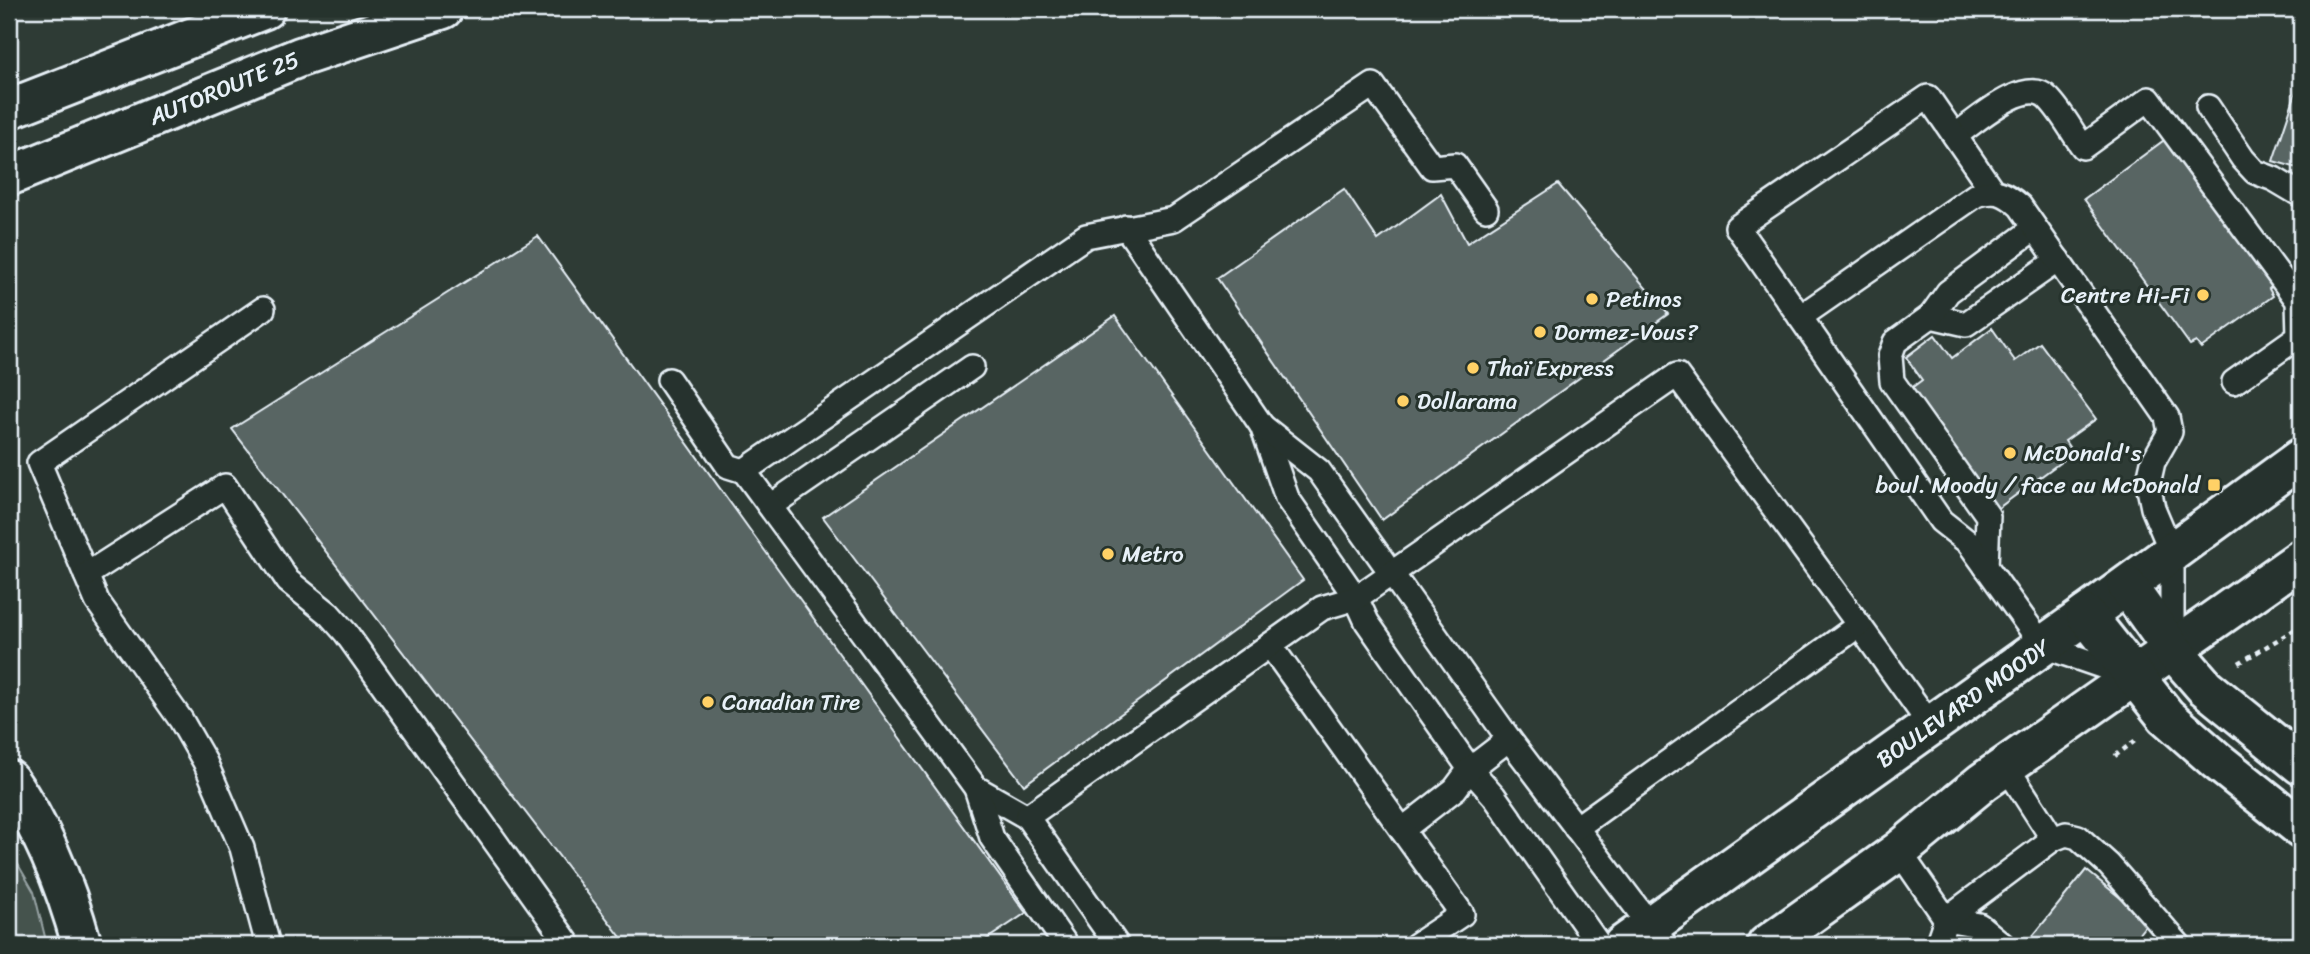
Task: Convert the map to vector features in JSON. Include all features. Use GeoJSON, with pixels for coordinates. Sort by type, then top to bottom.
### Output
{"type":"FeatureCollection","features":[{"type":"Feature","properties":{"kind":"main road"},"geometry":{"type":"LineString","coordinates":[[203,32],[252,9]]}},
{"type":"Feature","properties":{"kind":"main road"},"geometry":{"type":"LineString","coordinates":[[9,108],[265,9]]}},
{"type":"Feature","properties":{"kind":"main road","name":"AUTOROUTE 25"},"geometry":{"type":"LineString","coordinates":[[9,176],[300,57],[443,9]]}},
{"type":"Feature","properties":{"kind":"main road","name":"BOULEVARD MOODY"},"geometry":{"type":"LineString","coordinates":[[1646,938],[1931,726],[2301,458]]}},
{"type":"Feature","properties":{"kind":"main road"},"geometry":{"type":"LineString","coordinates":[[1767,945],[1899,850],[1983,782],[2301,559]]}},
{"type":"Feature","properties":{"kind":"main road"},"geometry":{"type":"LineString","coordinates":[[2127,586],[2172,649],[2204,687],[2301,765]]}},
{"type":"Feature","properties":{"kind":"main road"},"geometry":{"type":"LineString","coordinates":[[2086,615],[2166,716],[2301,828]]}},
{"type":"Feature","properties":{"kind":"main road"},"geometry":{"type":"LineString","coordinates":[[9,780],[48,847],[82,945]]}},
{"type":"Feature","properties":{"kind":"lane"},"geometry":{"type":"LineString","coordinates":[[744,471],[1086,236],[1174,219],[1373,85],[1432,167],[1455,165],[1486,209]]}},
{"type":"Feature","properties":{"kind":"lane"},"geometry":{"type":"LineString","coordinates":[[1955,136],[2009,99],[2030,90],[2040,92],[2049,99],[2083,147],[2149,99],[2298,301],[2300,337],[2234,382]]}},
{"type":"Feature","properties":{"kind":"lane"},"geometry":{"type":"LineString","coordinates":[[2134,677],[2043,646],[1969,543],[1941,521],[1737,228],[1928,97],[1992,190],[2020,206],[2167,417],[2170,432],[2153,462],[2148,484],[2153,508],[2172,554],[2172,649]]}},
{"type":"Feature","properties":{"kind":"lane"},"geometry":{"type":"LineString","coordinates":[[2208,107],[2243,159],[2255,172],[2274,179],[2301,195]]}},
{"type":"Feature","properties":{"kind":"lane"},"geometry":{"type":"LineString","coordinates":[[1800,317],[1954,208],[1976,195],[1992,190]]}},
{"type":"Feature","properties":{"kind":"lane"},"geometry":{"type":"LineString","coordinates":[[1126,227],[1262,426],[1287,498],[1356,598],[1367,622],[1599,945]]}},
{"type":"Feature","properties":{"kind":"lane"},"geometry":{"type":"LineString","coordinates":[[1986,567],[1988,516],[1892,381],[1890,356],[1895,342],[1931,316],[1948,292],[2035,228]]}},
{"type":"Feature","properties":{"kind":"lane"},"geometry":{"type":"LineString","coordinates":[[1931,316],[1966,324],[2057,260]]}},
{"type":"Feature","properties":{"kind":"lane"},"geometry":{"type":"LineString","coordinates":[[263,309],[39,463],[97,601],[181,720],[205,762],[242,848],[268,945]]}},
{"type":"Feature","properties":{"kind":"lane"},"geometry":{"type":"LineString","coordinates":[[770,506],[972,367]]}},
{"type":"Feature","properties":{"kind":"lane"},"geometry":{"type":"LineString","coordinates":[[1027,817],[1322,608],[1356,598],[1677,376],[1931,726]]}},
{"type":"Feature","properties":{"kind":"lane"},"geometry":{"type":"LineString","coordinates":[[669,380],[728,466],[744,471],[976,788],[992,838],[1066,945]]}},
{"type":"Feature","properties":{"kind":"lane"},"geometry":{"type":"LineString","coordinates":[[1262,426],[1319,471],[1509,739],[1576,828],[1646,938]]}},
{"type":"Feature","properties":{"kind":"lane"},"geometry":{"type":"LineString","coordinates":[[86,575],[225,486],[289,581],[329,614],[346,633],[569,945]]}},
{"type":"Feature","properties":{"kind":"lane"},"geometry":{"type":"LineString","coordinates":[[1576,828],[1859,625]]}},
{"type":"Feature","properties":{"kind":"lane"},"geometry":{"type":"LineString","coordinates":[[1270,645],[1462,914],[1416,945]]}},
{"type":"Feature","properties":{"kind":"lane"},"geometry":{"type":"LineString","coordinates":[[1402,830],[1455,789],[1470,769],[1509,739]]}},
{"type":"Feature","properties":{"kind":"lane"},"geometry":{"type":"LineString","coordinates":[[2006,766],[2053,839]]}},
{"type":"Feature","properties":{"kind":"lane"},"geometry":{"type":"LineString","coordinates":[[976,788],[1027,817],[1117,945]]}},
{"type":"Feature","properties":{"kind":"lane"},"geometry":{"type":"LineString","coordinates":[[1937,945],[1946,919],[2053,839],[2066,834],[2077,836],[2109,866],[2179,945]]}},
{"type":"Feature","properties":{"kind":"lane"},"geometry":{"type":"LineString","coordinates":[[1899,850],[1946,919],[1979,925],[2003,945]]}},
{"type":"Feature","properties":{"kind":"path"},"geometry":{"type":"LineString","coordinates":[[2235,666],[2301,628]]}},
{"type":"Feature","properties":{"kind":"shaded area"},"geometry":{"type":"Polygon","coordinates":[[[9,849],[34,892],[47,945],[9,945],[9,849]]]}},
{"type":"Feature","properties":{"kind":"building"},"geometry":{"type":"Polygon","coordinates":[[[2297,89],[2301,90],[2301,169],[2273,161],[2297,89]]]}},
{"type":"Feature","properties":{"kind":"building"},"geometry":{"type":"Polygon","coordinates":[[[2167,138],[2273,285],[2269,289],[2273,296],[2201,348],[2196,342],[2190,345],[2084,199],[2167,138]]]}},
{"type":"Feature","properties":{"kind":"building"},"geometry":{"type":"Polygon","coordinates":[[[1558,184],[1668,314],[1382,520],[1217,278],[1344,189],[1378,240],[1441,194],[1467,243],[1558,184]]]}},
{"type":"Feature","properties":{"kind":"building"},"geometry":{"type":"Polygon","coordinates":[[[538,236],[1026,913],[978,945],[627,945],[232,429],[538,236]]]}},
{"type":"Feature","properties":{"kind":"building"},"geometry":{"type":"Polygon","coordinates":[[[1115,316],[1303,580],[1024,785],[823,517],[1115,316]]]}},
{"type":"Feature","properties":{"kind":"building"},"geometry":{"type":"Polygon","coordinates":[[[1992,328],[2015,361],[2040,343],[2096,419],[2065,441],[2073,453],[1997,509],[1910,389],[1922,380],[1906,357],[1935,335],[1952,358],[1992,328]]]}},
{"type":"Feature","properties":{"kind":"building"},"geometry":{"type":"Polygon","coordinates":[[[2086,870],[2149,921],[2130,945],[2042,945],[2032,937],[2086,870]]]}},
{"type":"Feature","properties":{"kind":"place","name":"Centre Hi-Fi"},"geometry":{"type":"Point","coordinates":[2203,295]}},
{"type":"Feature","properties":{"kind":"place","name":"Petinos"},"geometry":{"type":"Point","coordinates":[1592,299]}},
{"type":"Feature","properties":{"kind":"place","name":"Dormez-Vous?"},"geometry":{"type":"Point","coordinates":[1540,332]}},
{"type":"Feature","properties":{"kind":"place","name":"Thaï Express"},"geometry":{"type":"Point","coordinates":[1473,368]}},
{"type":"Feature","properties":{"kind":"place","name":"Dollarama"},"geometry":{"type":"Point","coordinates":[1403,401]}},
{"type":"Feature","properties":{"kind":"place","name":"McDonald's"},"geometry":{"type":"Point","coordinates":[2010,453]}},
{"type":"Feature","properties":{"kind":"place","name":"boul. Moody / face au McDonald"},"geometry":{"type":"Point","coordinates":[2214,485]}},
{"type":"Feature","properties":{"kind":"place","name":"Metro"},"geometry":{"type":"Point","coordinates":[1108,554]}},
{"type":"Feature","properties":{"kind":"place","name":"Canadian Tire"},"geometry":{"type":"Point","coordinates":[708,702]}}]}
